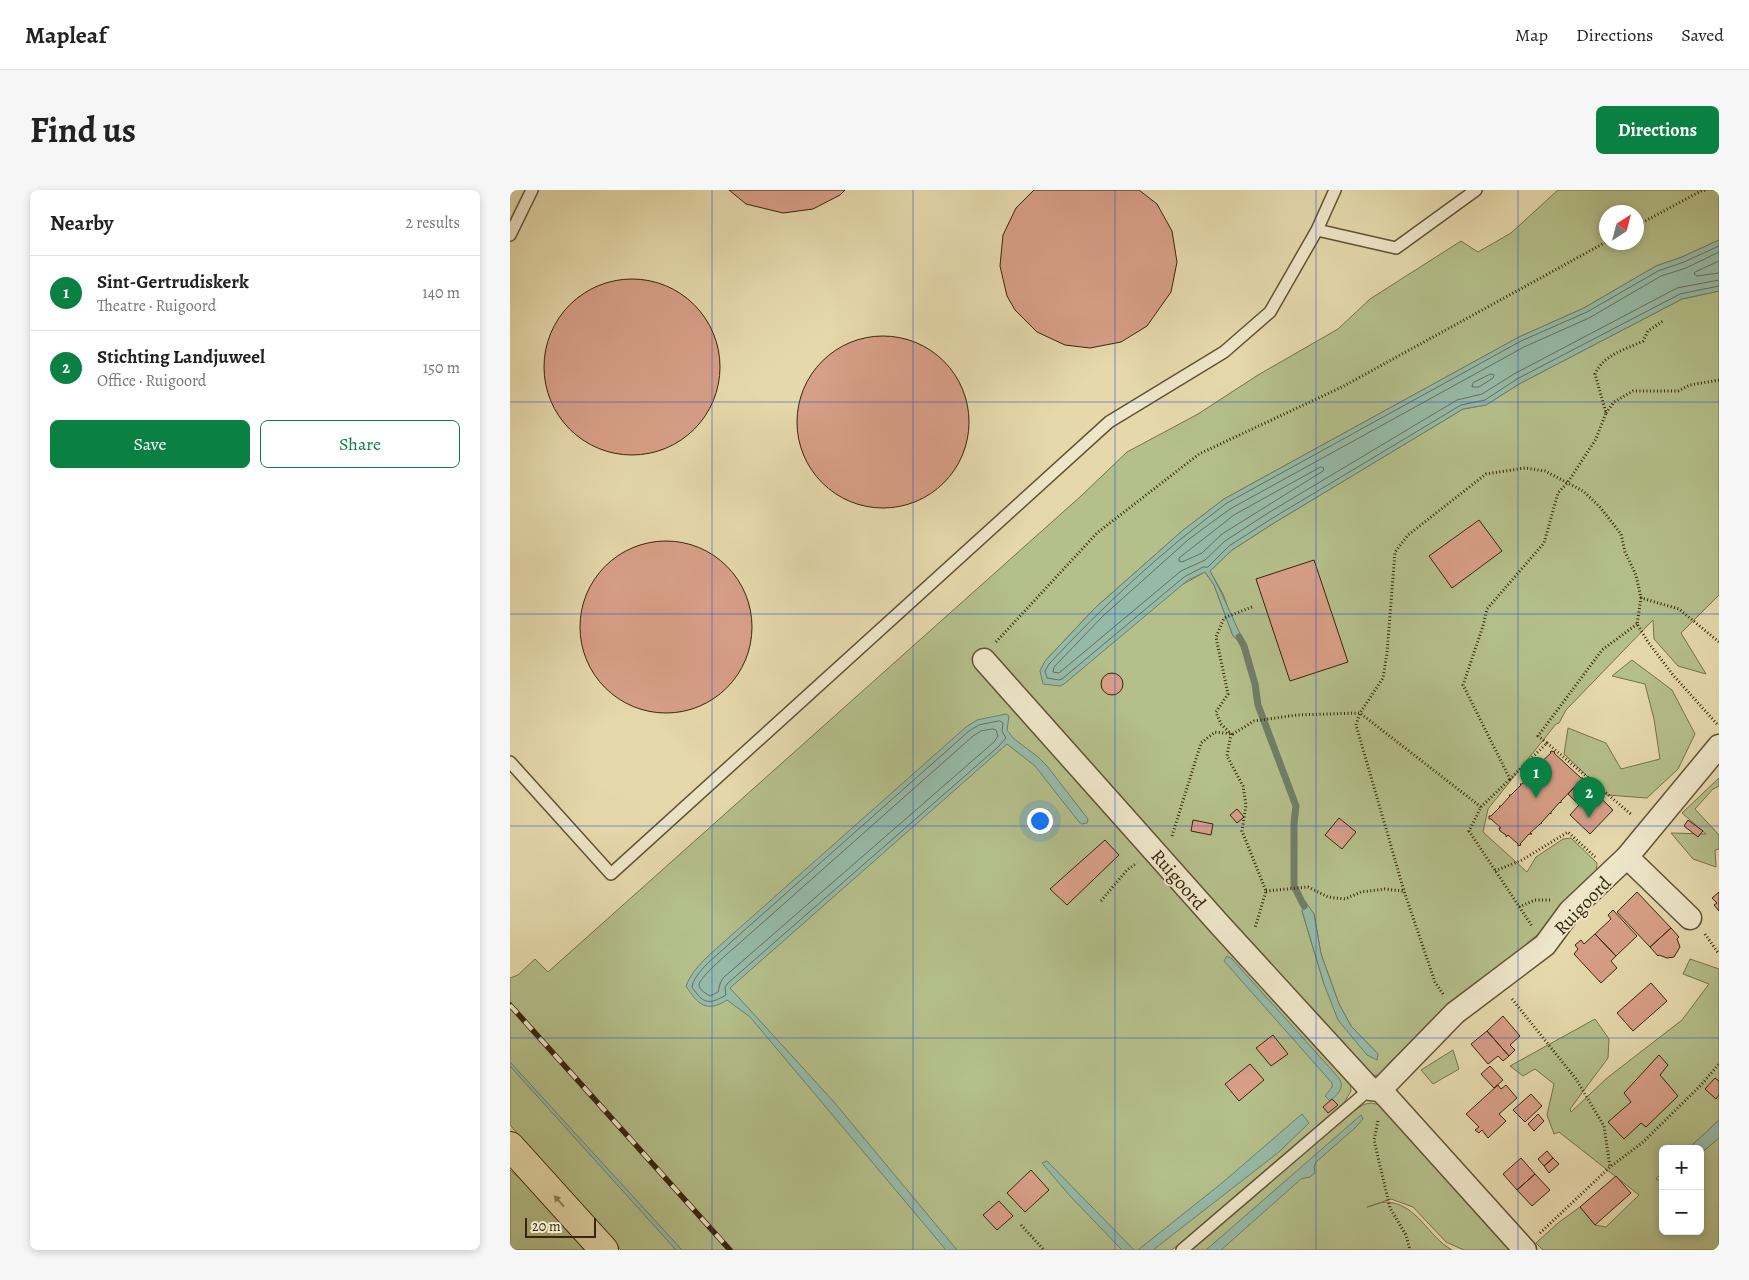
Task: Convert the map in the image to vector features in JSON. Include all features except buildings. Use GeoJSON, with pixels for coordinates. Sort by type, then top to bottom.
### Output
{"type":"FeatureCollection","features":[{"type":"Feature","properties":{"kind":"main road"},"geometry":{"type":"LineString","coordinates":[[510,1146],[604,1250]]}},
{"type":"Feature","properties":{"kind":"street","name":"Ruigoord"},"geometry":{"type":"LineString","coordinates":[[984,660],[1244,952],[1379,1092],[1523,1248]]}},
{"type":"Feature","properties":{"kind":"street","name":"Ruigoord"},"geometry":{"type":"LineString","coordinates":[[1379,1092],[1455,1013],[1545,945],[1570,911],[1620,865],[1719,746]]}},
{"type":"Feature","properties":{"kind":"street"},"geometry":{"type":"LineString","coordinates":[[1620,865],[1690,918]]}},
{"type":"Feature","properties":{"kind":"lane"},"geometry":{"type":"LineString","coordinates":[[510,235],[532,190]]}},
{"type":"Feature","properties":{"kind":"lane"},"geometry":{"type":"LineString","coordinates":[[510,762],[611,874],[1109,422],[1224,352],[1270,312],[1317,230],[1335,190]]}},
{"type":"Feature","properties":{"kind":"lane"},"geometry":{"type":"LineString","coordinates":[[1317,230],[1396,248],[1476,190]]}},
{"type":"Feature","properties":{"kind":"lane"},"geometry":{"type":"LineString","coordinates":[[1182,1250],[1379,1092]]}},
{"type":"Feature","properties":{"kind":"path"},"geometry":{"type":"LineString","coordinates":[[1644,222],[1701,191],[1707,190]]}},
{"type":"Feature","properties":{"kind":"path"},"geometry":{"type":"LineString","coordinates":[[984,660],[990,648],[1097,533],[1199,454],[1342,388],[1599,246]]}},
{"type":"Feature","properties":{"kind":"path"},"geometry":{"type":"LineString","coordinates":[[1606,413],[1595,374],[1598,366],[1610,356],[1643,341],[1648,331],[1663,321]]}},
{"type":"Feature","properties":{"kind":"path"},"geometry":{"type":"LineString","coordinates":[[1510,779],[1463,685],[1488,609],[1544,543],[1558,493],[1568,482],[1596,439],[1606,413],[1614,402],[1633,391],[1678,391],[1690,384],[1719,380]]}},
{"type":"Feature","properties":{"kind":"path"},"geometry":{"type":"LineString","coordinates":[[1455,1013],[1434,982],[1404,891],[1356,725],[1360,713],[1383,678],[1387,652],[1395,552],[1408,535],[1486,474],[1525,468],[1545,471],[1583,491],[1599,506],[1621,534],[1625,552],[1636,575],[1640,598],[1637,624],[1673,675],[1719,726]]}},
{"type":"Feature","properties":{"kind":"path"},"geometry":{"type":"LineString","coordinates":[[1640,598],[1679,609],[1719,642]]}},
{"type":"Feature","properties":{"kind":"path"},"geometry":{"type":"LineString","coordinates":[[1232,734],[1221,724],[1216,712],[1228,694],[1216,638],[1224,618],[1252,608]]}},
{"type":"Feature","properties":{"kind":"path"},"geometry":{"type":"LineString","coordinates":[[1637,624],[1602,650],[1538,736],[1650,830]]}},
{"type":"Feature","properties":{"kind":"path"},"geometry":{"type":"LineString","coordinates":[[1101,901],[1127,870],[1170,841],[1201,742],[1215,732],[1232,734],[1254,721],[1297,715],[1360,713],[1481,807]]}},
{"type":"Feature","properties":{"kind":"path"},"geometry":{"type":"LineString","coordinates":[[1232,734],[1228,756],[1243,786],[1246,805],[1242,831],[1266,891],[1260,915],[1244,952]]}},
{"type":"Feature","properties":{"kind":"path"},"geometry":{"type":"LineString","coordinates":[[1545,945],[1469,831],[1481,807],[1547,743]]}},
{"type":"Feature","properties":{"kind":"path"},"geometry":{"type":"LineString","coordinates":[[1495,871],[1522,860],[1568,832],[1620,865]]}},
{"type":"Feature","properties":{"kind":"path"},"geometry":{"type":"LineString","coordinates":[[1266,891],[1308,888],[1328,896],[1345,899],[1361,892],[1385,889],[1404,891]]}},
{"type":"Feature","properties":{"kind":"path"},"geometry":{"type":"LineString","coordinates":[[1498,981],[1576,1079],[1604,1126],[1610,1167]]}},
{"type":"Feature","properties":{"kind":"path"},"geometry":{"type":"LineString","coordinates":[[1523,1248],[1610,1167],[1642,1143],[1701,1085],[1719,1064]]}},
{"type":"Feature","properties":{"kind":"path"},"geometry":{"type":"LineString","coordinates":[[1379,1092],[1379,1116],[1374,1140],[1376,1156],[1382,1168],[1390,1208],[1406,1235],[1410,1250]]}},
{"type":"Feature","properties":{"kind":"path"},"geometry":{"type":"LineString","coordinates":[[1021,1225],[1044,1250]]}},
{"type":"Feature","properties":{"kind":"green space"},"geometry":{"type":"Polygon","coordinates":[[[1558,190],[1719,190],[1719,240],[1682,257],[1656,266],[1584,308],[1519,337],[1224,499],[1182,531],[1095,608],[1045,661],[1205,572],[1214,585],[1233,636],[1246,647],[1232,619],[1223,594],[1210,571],[1232,550],[1463,409],[1486,405],[1519,384],[1682,299],[1719,291],[1719,595],[1681,633],[1706,674],[1678,666],[1654,639],[1653,620],[1566,710],[1559,723],[1556,724],[1488,809],[1483,832],[1527,872],[1536,857],[1563,839],[1571,838],[1597,863],[1596,874],[1548,926],[1442,1014],[1391,1061],[1383,1071],[1378,1075],[1350,1080],[1351,1091],[1344,1103],[1172,1250],[621,1250],[510,1125],[510,978],[518,975],[535,959],[548,972],[1081,496],[1127,452],[1198,414],[1258,375],[1338,329],[1370,299],[1461,241],[1478,252],[1511,233],[1558,190]],[[1305,902],[1302,911],[1324,984],[1367,1055],[1378,1054],[1351,1026],[1339,1004],[1321,954],[1314,914],[1305,902]]]}},
{"type":"Feature","properties":{"kind":"green space"},"geometry":{"type":"Polygon","coordinates":[[[1632,660],[1672,690],[1695,734],[1678,769],[1647,798],[1607,795],[1564,754],[1568,728],[1606,743],[1621,769],[1660,759],[1654,719],[1645,684],[1612,676],[1632,660]]]}},
{"type":"Feature","properties":{"kind":"green space"},"geometry":{"type":"Polygon","coordinates":[[[1719,778],[1719,786],[1713,789],[1695,809],[1719,835],[1719,849],[1715,850],[1716,867],[1693,859],[1671,833],[1706,834],[1682,813],[1719,778]]]}},
{"type":"Feature","properties":{"kind":"green space"},"geometry":{"type":"Polygon","coordinates":[[[1690,959],[1719,969],[1719,1120],[1692,1145],[1659,1145],[1659,1176],[1656,1179],[1659,1180],[1659,1235],[1704,1235],[1704,1151],[1719,1138],[1719,1250],[1543,1250],[1536,1243],[1558,1223],[1580,1207],[1595,1225],[1606,1227],[1639,1195],[1559,1132],[1554,1134],[1547,1115],[1554,1084],[1535,1069],[1523,1076],[1510,1066],[1595,1019],[1609,1039],[1608,1058],[1570,1109],[1571,1112],[1607,1078],[1682,1020],[1709,984],[1683,974],[1690,959]]]}},
{"type":"Feature","properties":{"kind":"green space"},"geometry":{"type":"Polygon","coordinates":[[[1453,1050],[1459,1069],[1433,1084],[1421,1070],[1453,1050]]]}},
{"type":"Feature","properties":{"kind":"green space"},"geometry":{"type":"Polygon","coordinates":[[[1371,1103],[1382,1105],[1511,1250],[1464,1250],[1446,1242],[1413,1207],[1391,1199],[1367,1207],[1386,1202],[1406,1208],[1452,1250],[1190,1250],[1358,1108],[1371,1103]]]}},
{"type":"Feature","properties":{"kind":"green space"},"geometry":{"type":"Polygon","coordinates":[[[510,1170],[538,1195],[586,1250],[510,1250],[510,1170]]]}},
{"type":"Feature","properties":{"kind":"water"},"geometry":{"type":"Polygon","coordinates":[[[1719,240],[1719,291],[1682,299],[1519,384],[1486,405],[1463,409],[1232,550],[1210,571],[1247,648],[1233,636],[1214,585],[1205,572],[1188,580],[1064,684],[1060,686],[1043,684],[1040,671],[1045,661],[1095,608],[1182,531],[1224,499],[1519,337],[1584,308],[1656,266],[1682,257],[1719,240]]]}},
{"type":"Feature","properties":{"kind":"water"},"geometry":{"type":"Polygon","coordinates":[[[1006,714],[1009,716],[1007,730],[1013,738],[1047,766],[1088,819],[1087,823],[1082,824],[1079,822],[1035,766],[1007,744],[730,988],[834,1102],[957,1250],[946,1250],[750,1017],[727,1000],[714,1006],[703,1005],[686,986],[693,973],[709,955],[966,727],[977,720],[1006,714]]]}},
{"type":"Feature","properties":{"kind":"water"},"geometry":{"type":"Polygon","coordinates":[[[1305,901],[1314,914],[1321,954],[1339,1004],[1351,1026],[1378,1054],[1377,1060],[1367,1055],[1338,1020],[1324,984],[1302,911],[1305,901]]]}},
{"type":"Feature","properties":{"kind":"water"},"geometry":{"type":"Polygon","coordinates":[[[1227,956],[1232,959],[1339,1078],[1341,1088],[1330,1101],[1325,1096],[1332,1087],[1332,1083],[1224,961],[1227,956]]]}},
{"type":"Feature","properties":{"kind":"water"},"geometry":{"type":"Polygon","coordinates":[[[510,1062],[682,1250],[676,1250],[510,1066],[510,1062]]]}},
{"type":"Feature","properties":{"kind":"water"},"geometry":{"type":"Polygon","coordinates":[[[1302,1114],[1309,1123],[1279,1152],[1153,1250],[1138,1250],[1222,1183],[1302,1114]]]}},
{"type":"Feature","properties":{"kind":"water"},"geometry":{"type":"Polygon","coordinates":[[[1361,1115],[1363,1119],[1355,1128],[1316,1162],[1314,1167],[1315,1173],[1310,1177],[1301,1179],[1221,1250],[1206,1250],[1361,1115]]]}},
{"type":"Feature","properties":{"kind":"water"},"geometry":{"type":"Polygon","coordinates":[[[1719,1120],[1719,1138],[1704,1151],[1704,1145],[1692,1145],[1719,1120]]]}},
{"type":"Feature","properties":{"kind":"water"},"geometry":{"type":"Polygon","coordinates":[[[1047,1161],[1134,1250],[1122,1250],[1070,1196],[1042,1163],[1047,1161]]]}},
{"type":"Feature","properties":{"kind":"waterway"},"geometry":{"type":"LineString","coordinates":[[1239,637],[1244,646],[1255,684],[1258,705],[1296,806],[1294,823],[1294,886],[1304,906]]}},
{"type":"Feature","properties":{"kind":"railway"},"geometry":{"type":"LineString","coordinates":[[510,1005],[730,1250]]}},
{"type":"Feature","properties":{"kind":"place","name":"Sint-Gertrudiskerk"},"geometry":{"type":"Point","coordinates":[1536,798]}},
{"type":"Feature","properties":{"kind":"place","name":"Stichting Landjuweel"},"geometry":{"type":"Point","coordinates":[1589,818]}}]}
